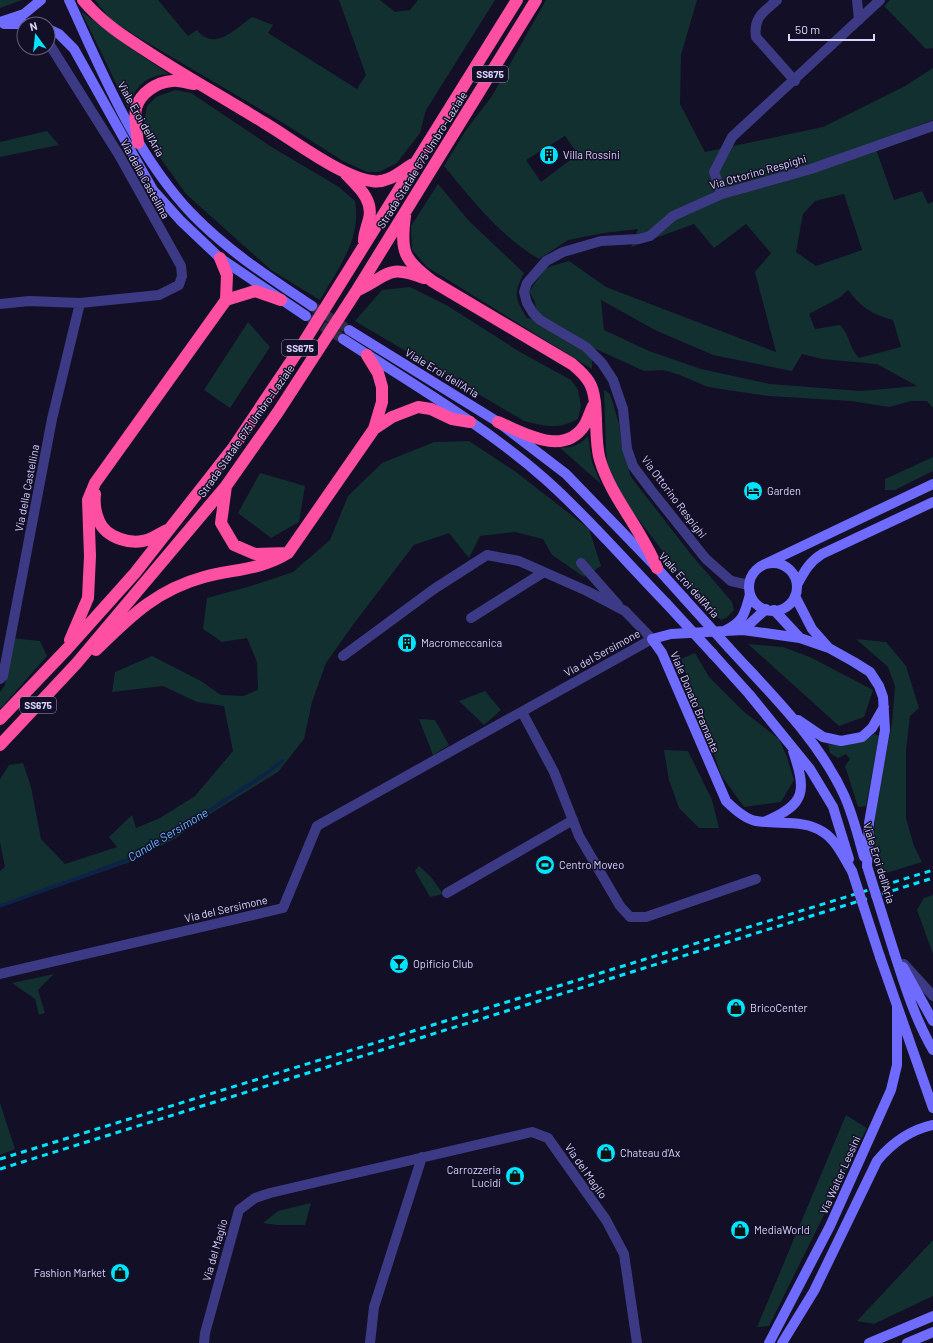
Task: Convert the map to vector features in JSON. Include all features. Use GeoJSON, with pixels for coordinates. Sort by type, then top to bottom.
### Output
{"type":"FeatureCollection","features":[{"type":"Feature","properties":{"kind":"highway"},"geometry":{"type":"LineString","coordinates":[[83,0],[92,12],[111,28],[201,86],[344,172],[371,181],[379,182],[388,179],[416,163]]}},
{"type":"Feature","properties":{"kind":"highway","name":"Strada Statale 675 Umbro-Laziale"},"geometry":{"type":"LineString","coordinates":[[0,718],[67,649],[136,573],[233,448],[304,342],[517,0]]}},
{"type":"Feature","properties":{"kind":"highway","name":"Strada Statale 675 Umbro-Laziale"},"geometry":{"type":"LineString","coordinates":[[0,745],[76,664],[226,486],[278,412],[357,290],[536,0]]}},
{"type":"Feature","properties":{"kind":"highway"},"geometry":{"type":"LineString","coordinates":[[138,143],[136,108],[141,97],[150,88],[171,80],[201,86]]}},
{"type":"Feature","properties":{"kind":"highway"},"geometry":{"type":"LineString","coordinates":[[344,172],[361,190],[369,206],[370,217],[364,234],[364,246]]}},
{"type":"Feature","properties":{"kind":"highway"},"geometry":{"type":"LineString","coordinates":[[406,211],[402,236],[405,255],[415,268],[432,281],[572,364],[590,382],[594,403],[595,438],[599,460],[606,478],[649,547],[657,568]]}},
{"type":"Feature","properties":{"kind":"highway"},"geometry":{"type":"LineString","coordinates":[[67,649],[88,598],[90,556],[88,500],[95,483],[226,300],[227,275],[220,258]]}},
{"type":"Feature","properties":{"kind":"highway"},"geometry":{"type":"LineString","coordinates":[[357,290],[383,275],[396,270],[408,272],[432,281]]}},
{"type":"Feature","properties":{"kind":"highway"},"geometry":{"type":"LineString","coordinates":[[226,300],[254,291],[281,300]]}},
{"type":"Feature","properties":{"kind":"highway"},"geometry":{"type":"LineString","coordinates":[[76,664],[96,651],[136,611],[171,588],[204,577],[241,571],[274,562],[288,553],[374,429],[382,402],[382,387],[378,374],[367,355]]}},
{"type":"Feature","properties":{"kind":"highway"},"geometry":{"type":"LineString","coordinates":[[498,422],[549,442],[563,441],[575,436],[585,425],[594,403]]}},
{"type":"Feature","properties":{"kind":"highway"},"geometry":{"type":"LineString","coordinates":[[374,429],[392,417],[418,408],[431,409],[452,419],[470,422]]}},
{"type":"Feature","properties":{"kind":"highway"},"geometry":{"type":"LineString","coordinates":[[95,483],[94,503],[99,522],[108,532],[120,539],[134,542],[147,540],[170,529]]}},
{"type":"Feature","properties":{"kind":"highway"},"geometry":{"type":"LineString","coordinates":[[226,486],[221,523],[234,545],[255,554],[288,553]]}},
{"type":"Feature","properties":{"kind":"main road"},"geometry":{"type":"LineString","coordinates":[[0,23],[24,14],[41,0]]}},
{"type":"Feature","properties":{"kind":"main road","name":"Viale Eroi dell'Aria"},"geometry":{"type":"LineString","coordinates":[[69,0],[108,84],[138,143],[157,171],[180,200],[211,232],[250,265],[312,306]]}},
{"type":"Feature","properties":{"kind":"main road"},"geometry":{"type":"LineString","coordinates":[[0,23],[16,23]]}},
{"type":"Feature","properties":{"kind":"main road"},"geometry":{"type":"LineString","coordinates":[[56,33],[74,49],[97,93],[153,190],[180,220],[220,258],[306,316]]}},
{"type":"Feature","properties":{"kind":"main road","name":"Viale Eroi dell'Aria"},"geometry":{"type":"LineString","coordinates":[[349,330],[498,422],[566,474],[657,568],[790,715],[817,751],[844,795],[854,822],[894,952]]}},
{"type":"Feature","properties":{"kind":"main road"},"geometry":{"type":"LineString","coordinates":[[343,339],[470,422],[508,449],[545,479],[666,604],[749,694],[810,769],[833,807],[880,957],[933,1108]]}},
{"type":"Feature","properties":{"kind":"main road"},"geometry":{"type":"LineString","coordinates":[[724,631],[736,625],[742,618],[753,573],[763,565],[933,484]]}},
{"type":"Feature","properties":{"kind":"main road"},"geometry":{"type":"LineString","coordinates":[[743,630],[770,610],[787,606],[795,596],[797,585],[804,570],[813,560],[822,554],[933,502]]}},
{"type":"Feature","properties":{"kind":"main road"},"geometry":{"type":"LineString","coordinates":[[763,565],[778,563],[786,566],[792,571],[797,585]]}},
{"type":"Feature","properties":{"kind":"main road","name":"Viale Donato Bramante"},"geometry":{"type":"LineString","coordinates":[[750,590],[754,601],[770,610],[800,638]]}},
{"type":"Feature","properties":{"kind":"main road","name":"Viale Donato Bramante"},"geometry":{"type":"LineString","coordinates":[[795,596],[812,629],[829,648]]}},
{"type":"Feature","properties":{"kind":"main road","name":"Viale Donato Bramante"},"geometry":{"type":"LineString","coordinates":[[852,871],[833,841],[823,832],[812,826],[755,821],[735,810],[726,801],[662,653],[652,639],[671,634],[743,630],[800,638],[829,648],[870,672],[879,686],[884,707],[885,730],[869,823],[867,866]]}},
{"type":"Feature","properties":{"kind":"main road"},"geometry":{"type":"LineString","coordinates":[[790,715],[823,738],[841,741],[862,736],[872,728],[884,707]]}},
{"type":"Feature","properties":{"kind":"main road"},"geometry":{"type":"LineString","coordinates":[[764,822],[786,812],[800,796],[801,778],[790,744]]}},
{"type":"Feature","properties":{"kind":"main road"},"geometry":{"type":"LineString","coordinates":[[894,952],[927,995],[933,1021]]}},
{"type":"Feature","properties":{"kind":"main road"},"geometry":{"type":"LineString","coordinates":[[894,952],[909,1000],[921,1030],[933,1050]]}},
{"type":"Feature","properties":{"kind":"main road","name":"Via Walter Lessini"},"geometry":{"type":"LineString","coordinates":[[768,1343],[830,1226],[891,1090],[897,1065],[897,1006]]}},
{"type":"Feature","properties":{"kind":"main road"},"geometry":{"type":"LineString","coordinates":[[782,1343],[814,1291],[877,1161],[888,1148],[905,1135],[933,1125]]}},
{"type":"Feature","properties":{"kind":"main road"},"geometry":{"type":"LineString","coordinates":[[869,1343],[933,1316]]}},
{"type":"Feature","properties":{"kind":"main road"},"geometry":{"type":"LineString","coordinates":[[908,1343],[933,1332]]}},
{"type":"Feature","properties":{"kind":"street"},"geometry":{"type":"LineString","coordinates":[[777,0],[758,18],[754,28],[756,37],[795,81]]}},
{"type":"Feature","properties":{"kind":"street"},"geometry":{"type":"LineString","coordinates":[[857,0],[859,20]]}},
{"type":"Feature","properties":{"kind":"street"},"geometry":{"type":"LineString","coordinates":[[722,194],[714,172],[732,137],[795,81],[880,0]]}},
{"type":"Feature","properties":{"kind":"street","name":"Via della Castellina"},"geometry":{"type":"LineString","coordinates":[[0,304],[29,302],[80,303],[159,295],[179,285],[182,276],[181,266],[119,155],[56,55]]}},
{"type":"Feature","properties":{"kind":"street","name":"Via Ottorino Respighi"},"geometry":{"type":"LineString","coordinates":[[750,590],[731,581],[706,559],[646,484],[633,466],[627,449],[622,409],[613,380],[602,364],[586,347],[540,320],[533,313],[527,303],[524,292],[527,283],[546,261],[563,252],[601,241],[639,239],[650,236],[673,216],[722,194],[812,169],[933,126]]}},
{"type":"Feature","properties":{"kind":"street","name":"Via della Castellina"},"geometry":{"type":"LineString","coordinates":[[0,679],[3,676],[52,419],[80,303]]}},
{"type":"Feature","properties":{"kind":"street","name":"Via del Sersimone"},"geometry":{"type":"LineString","coordinates":[[0,974],[283,908],[317,826],[652,639],[622,609],[587,591],[519,561],[487,555],[434,590],[343,656]]}},
{"type":"Feature","properties":{"kind":"street"},"geometry":{"type":"LineString","coordinates":[[581,563],[622,609]]}},
{"type":"Feature","properties":{"kind":"street"},"geometry":{"type":"LineString","coordinates":[[471,618],[544,572]]}},
{"type":"Feature","properties":{"kind":"street"},"geometry":{"type":"LineString","coordinates":[[522,712],[554,772],[579,836],[616,899],[630,917],[646,917],[756,879]]}},
{"type":"Feature","properties":{"kind":"street"},"geometry":{"type":"LineString","coordinates":[[447,893],[573,820]]}},
{"type":"Feature","properties":{"kind":"street","name":"Via del Maglio"},"geometry":{"type":"LineString","coordinates":[[204,1343],[205,1333],[239,1210],[255,1198],[270,1193],[532,1132],[548,1138],[606,1220],[624,1254],[637,1343]]}},
{"type":"Feature","properties":{"kind":"street"},"geometry":{"type":"LineString","coordinates":[[370,1343],[374,1307],[422,1157]]}},
{"type":"Feature","properties":{"kind":"green space"},"geometry":{"type":"Polygon","coordinates":[[[0,0],[22,0],[0,8],[0,0]]]}},
{"type":"Feature","properties":{"kind":"green space"},"geometry":{"type":"Polygon","coordinates":[[[95,0],[158,0],[188,36],[197,30],[204,36],[211,39],[218,39],[225,36],[252,17],[273,25],[268,33],[357,89],[366,75],[339,0],[380,0],[395,12],[410,10],[418,0],[495,0],[426,110],[420,133],[397,163],[379,172],[367,172],[343,161],[280,121],[136,36],[111,20],[95,0]]]}},
{"type":"Feature","properties":{"kind":"green space"},"geometry":{"type":"Polygon","coordinates":[[[546,0],[697,0],[681,55],[680,104],[705,152],[823,127],[905,86],[933,68],[933,120],[880,140],[877,152],[894,200],[922,191],[928,204],[933,202],[933,408],[927,401],[911,401],[889,407],[851,401],[768,396],[708,387],[680,375],[663,370],[644,371],[596,349],[592,355],[592,369],[427,267],[412,250],[411,226],[438,184],[469,221],[524,273],[518,286],[517,296],[527,318],[533,319],[536,308],[535,302],[529,292],[545,268],[569,261],[606,287],[776,352],[755,272],[771,253],[746,224],[714,248],[694,224],[631,247],[638,229],[604,233],[568,240],[539,259],[512,240],[476,205],[444,166],[466,130],[492,96],[546,0]],[[565,136],[526,160],[541,182],[578,154],[565,136]],[[844,194],[815,201],[803,214],[796,252],[816,266],[862,250],[844,194]],[[848,290],[839,298],[809,314],[815,329],[840,325],[844,329],[855,354],[859,358],[901,347],[893,320],[868,310],[858,302],[848,290]],[[601,300],[604,330],[649,351],[701,369],[770,384],[861,391],[917,386],[877,364],[822,359],[802,354],[792,371],[713,355],[655,330],[601,300]]]}},
{"type":"Feature","properties":{"kind":"green space"},"geometry":{"type":"Polygon","coordinates":[[[890,0],[933,0],[933,48],[926,49],[884,6],[890,0]]]}},
{"type":"Feature","properties":{"kind":"green space"},"geometry":{"type":"Polygon","coordinates":[[[81,11],[130,48],[169,74],[153,77],[142,83],[135,93],[128,108],[81,11]]]}},
{"type":"Feature","properties":{"kind":"green space"},"geometry":{"type":"Polygon","coordinates":[[[175,90],[191,93],[270,146],[339,187],[355,201],[355,228],[352,240],[341,265],[320,300],[271,270],[186,194],[151,145],[144,124],[147,106],[156,97],[175,90]]]}},
{"type":"Feature","properties":{"kind":"green space"},"geometry":{"type":"Polygon","coordinates":[[[47,131],[59,145],[0,157],[0,142],[47,131]]]}},
{"type":"Feature","properties":{"kind":"green space"},"geometry":{"type":"Polygon","coordinates":[[[410,287],[448,306],[520,352],[571,380],[578,390],[581,406],[578,419],[558,426],[524,421],[355,321],[382,290],[410,287]]]}},
{"type":"Feature","properties":{"kind":"green space"},"geometry":{"type":"Polygon","coordinates":[[[248,322],[270,347],[230,408],[204,390],[248,322]]]}},
{"type":"Feature","properties":{"kind":"green space"},"geometry":{"type":"Polygon","coordinates":[[[604,390],[610,394],[612,400],[619,424],[622,448],[631,477],[690,553],[732,602],[734,610],[726,618],[721,620],[713,614],[685,581],[633,512],[609,474],[606,450],[604,390]]]}},
{"type":"Feature","properties":{"kind":"green space"},"geometry":{"type":"Polygon","coordinates":[[[588,436],[592,462],[601,484],[559,447],[575,446],[588,436]]]}},
{"type":"Feature","properties":{"kind":"green space"},"geometry":{"type":"Polygon","coordinates":[[[469,441],[516,472],[589,529],[601,566],[584,577],[552,555],[543,539],[515,532],[480,536],[469,558],[449,533],[414,545],[355,622],[326,663],[312,702],[304,739],[278,772],[197,822],[176,838],[130,862],[0,907],[0,871],[5,867],[0,842],[0,779],[9,765],[23,763],[31,787],[41,839],[65,864],[117,847],[109,837],[132,815],[136,828],[160,818],[195,796],[233,751],[224,706],[197,702],[163,686],[112,692],[115,672],[152,656],[201,681],[221,695],[243,696],[258,690],[257,662],[247,638],[222,642],[203,629],[207,598],[251,586],[293,572],[330,540],[348,496],[382,463],[434,442],[469,441]]]}},
{"type":"Feature","properties":{"kind":"green space"},"geometry":{"type":"Polygon","coordinates":[[[933,457],[933,471],[895,490],[885,490],[885,479],[933,457]]]}},
{"type":"Feature","properties":{"kind":"green space"},"geometry":{"type":"Polygon","coordinates":[[[260,473],[305,486],[299,522],[271,538],[238,513],[260,473]]]}},
{"type":"Feature","properties":{"kind":"green space"},"geometry":{"type":"Polygon","coordinates":[[[11,638],[40,641],[47,656],[0,709],[0,692],[5,685],[11,638]]]}},
{"type":"Feature","properties":{"kind":"green space"},"geometry":{"type":"Polygon","coordinates":[[[856,639],[886,642],[906,666],[919,708],[910,716],[906,750],[906,818],[914,846],[922,862],[883,874],[873,853],[876,804],[892,724],[895,686],[888,667],[856,639]]]}},
{"type":"Feature","properties":{"kind":"green space"},"geometry":{"type":"Polygon","coordinates":[[[748,644],[783,647],[810,657],[873,690],[864,717],[839,726],[748,644]]]}},
{"type":"Feature","properties":{"kind":"green space"},"geometry":{"type":"Polygon","coordinates":[[[695,653],[709,677],[743,711],[779,739],[787,757],[794,780],[781,802],[744,807],[721,775],[681,659],[695,653]]]}},
{"type":"Feature","properties":{"kind":"green space"},"geometry":{"type":"Polygon","coordinates":[[[485,691],[501,710],[484,725],[459,701],[485,691]]]}},
{"type":"Feature","properties":{"kind":"green space"},"geometry":{"type":"Polygon","coordinates":[[[419,719],[435,720],[449,745],[433,755],[419,719]]]}},
{"type":"Feature","properties":{"kind":"green space"},"geometry":{"type":"Polygon","coordinates":[[[875,734],[879,736],[866,806],[858,807],[845,766],[850,759],[846,754],[838,758],[830,753],[828,744],[841,745],[853,743],[864,740],[875,734]]]}},
{"type":"Feature","properties":{"kind":"green space"},"geometry":{"type":"Polygon","coordinates":[[[664,750],[688,751],[712,800],[719,828],[699,828],[679,808],[669,780],[664,750]]]}},
{"type":"Feature","properties":{"kind":"green space"},"geometry":{"type":"Polygon","coordinates":[[[419,866],[431,877],[443,894],[430,897],[415,871],[419,866]]]}},
{"type":"Feature","properties":{"kind":"green space"},"geometry":{"type":"Polygon","coordinates":[[[933,895],[933,954],[917,910],[924,898],[933,895]]]}},
{"type":"Feature","properties":{"kind":"green space"},"geometry":{"type":"Polygon","coordinates":[[[54,974],[38,990],[45,1013],[39,1015],[35,999],[12,983],[54,974]]]}},
{"type":"Feature","properties":{"kind":"green space"},"geometry":{"type":"Polygon","coordinates":[[[0,1103],[15,1149],[0,1155],[0,1103]]]}},
{"type":"Feature","properties":{"kind":"green space"},"geometry":{"type":"Polygon","coordinates":[[[846,1115],[867,1128],[769,1326],[757,1327],[846,1115]]]}},
{"type":"Feature","properties":{"kind":"green space"},"geometry":{"type":"Polygon","coordinates":[[[311,1203],[305,1225],[277,1225],[263,1223],[278,1211],[311,1203]]]}},
{"type":"Feature","properties":{"kind":"green space"},"geometry":{"type":"Polygon","coordinates":[[[933,1240],[933,1296],[874,1324],[857,1321],[933,1240]]]}},
{"type":"Feature","properties":{"kind":"waterway","name":"Canale Sersimone"},"geometry":{"type":"LineString","coordinates":[[0,906],[130,859],[207,812],[267,773],[282,761]]}},
{"type":"Feature","properties":{"kind":"tunnel"},"geometry":{"type":"LineString","coordinates":[[312,306],[349,330]]}},
{"type":"Feature","properties":{"kind":"tunnel"},"geometry":{"type":"LineString","coordinates":[[310,318],[343,339]]}},
{"type":"Feature","properties":{"kind":"railway"},"geometry":{"type":"LineString","coordinates":[[0,1159],[933,870]]}},
{"type":"Feature","properties":{"kind":"railway"},"geometry":{"type":"LineString","coordinates":[[0,1169],[933,878]]}},
{"type":"Feature","properties":{"kind":"place","name":"Villa Rossini"},"geometry":{"type":"Point","coordinates":[549,155]}},
{"type":"Feature","properties":{"kind":"place","name":"Garden"},"geometry":{"type":"Point","coordinates":[753,491]}},
{"type":"Feature","properties":{"kind":"place","name":"Macromeccanica"},"geometry":{"type":"Point","coordinates":[407,643]}},
{"type":"Feature","properties":{"kind":"place","name":"Centro Moveo"},"geometry":{"type":"Point","coordinates":[545,865]}},
{"type":"Feature","properties":{"kind":"place","name":"Opificio Club"},"geometry":{"type":"Point","coordinates":[399,964]}},
{"type":"Feature","properties":{"kind":"place","name":"BricoCenter"},"geometry":{"type":"Point","coordinates":[736,1008]}},
{"type":"Feature","properties":{"kind":"place","name":"Chateau d'Ax"},"geometry":{"type":"Point","coordinates":[606,1153]}},
{"type":"Feature","properties":{"kind":"place","name":"Carrozzeria Lucidi"},"geometry":{"type":"Point","coordinates":[515,1176]}},
{"type":"Feature","properties":{"kind":"place","name":"MediaWorld"},"geometry":{"type":"Point","coordinates":[740,1230]}},
{"type":"Feature","properties":{"kind":"place","name":"Fashion Market"},"geometry":{"type":"Point","coordinates":[120,1273]}}]}
